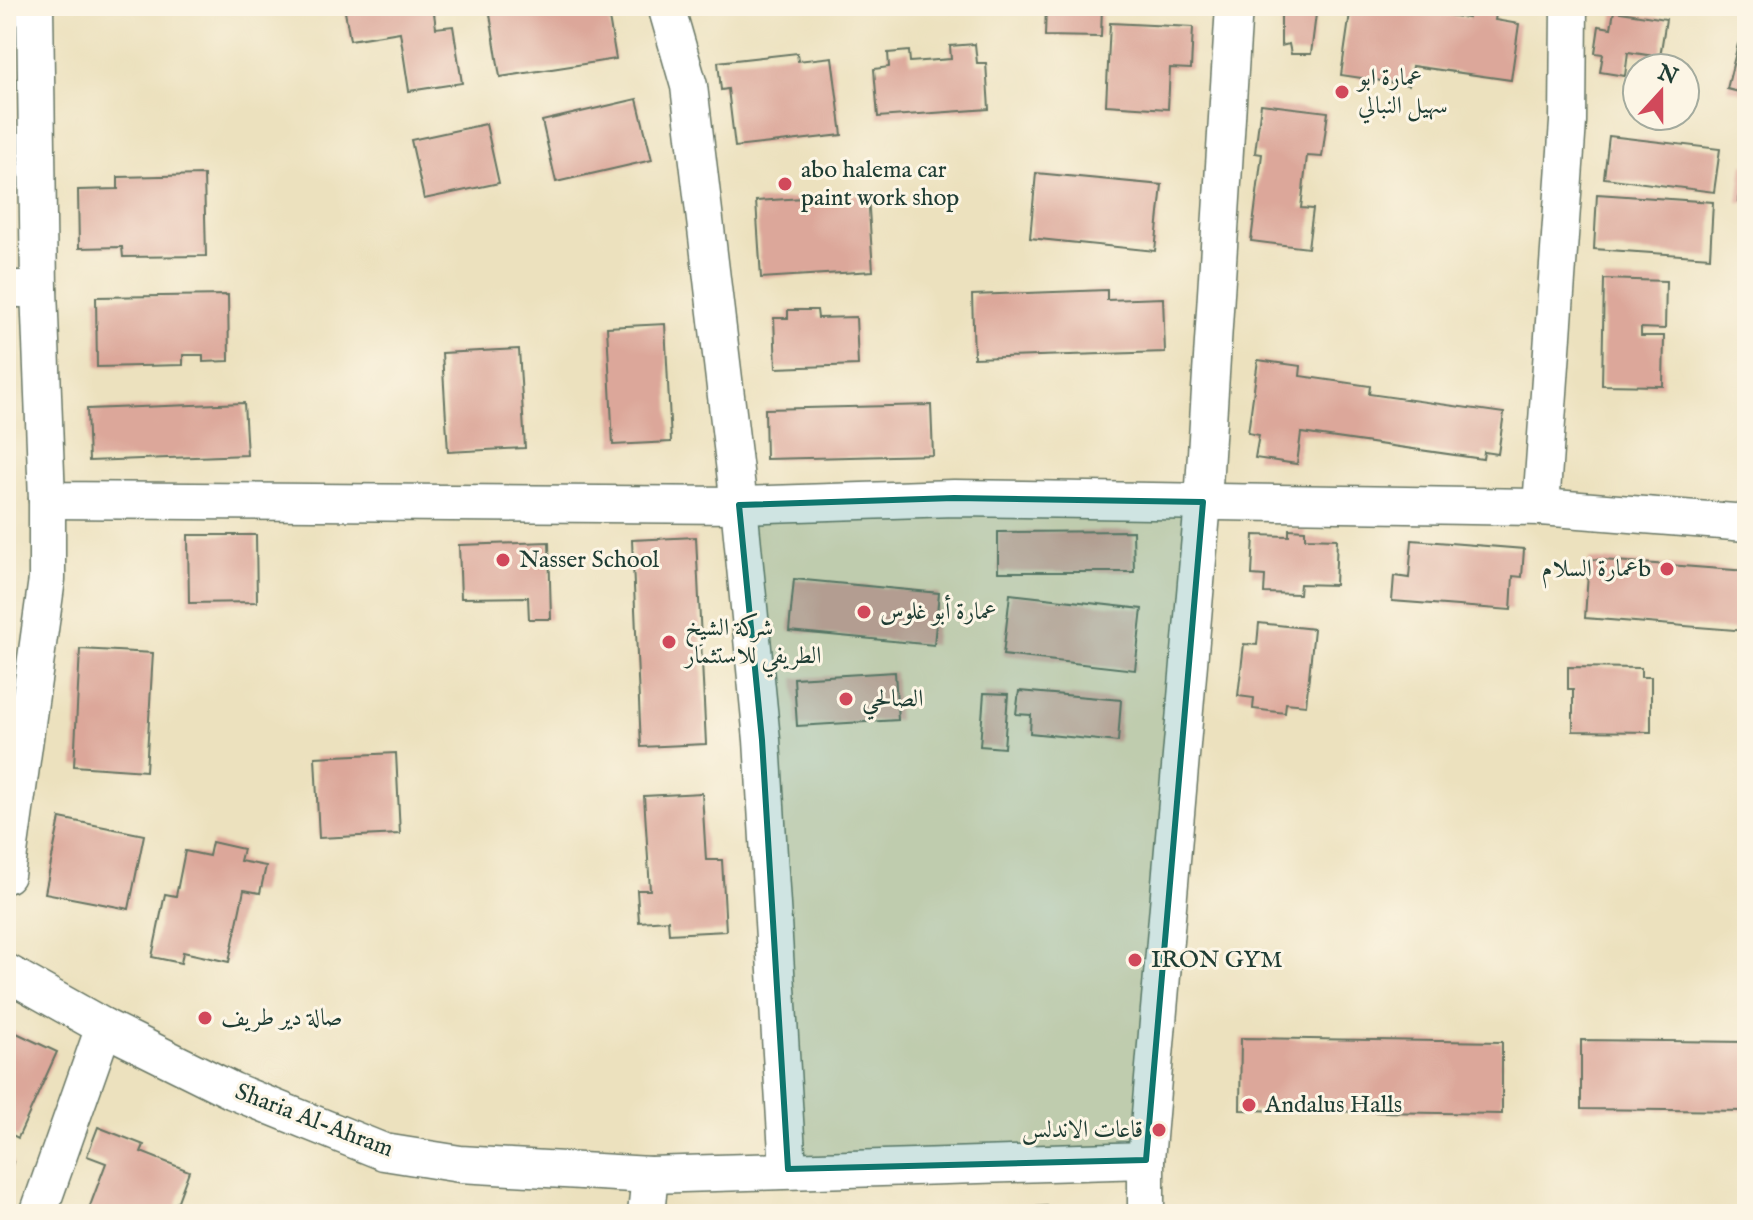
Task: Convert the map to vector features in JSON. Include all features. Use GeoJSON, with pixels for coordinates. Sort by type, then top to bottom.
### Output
{"type":"FeatureCollection","features":[{"type":"Feature","properties":{"kind":"street"},"geometry":{"type":"LineString","coordinates":[[6,875],[47,579],[47,500],[23,289],[35,6]]}},
{"type":"Feature","properties":{"kind":"street"},"geometry":{"type":"LineString","coordinates":[[666,6],[689,86],[739,505],[762,740],[788,1169]]}},
{"type":"Feature","properties":{"kind":"street"},"geometry":{"type":"LineString","coordinates":[[1146,1214],[1146,1160],[1203,502],[1234,6]]}},
{"type":"Feature","properties":{"kind":"street"},"geometry":{"type":"LineString","coordinates":[[1541,507],[1568,122],[1569,6]]}},
{"type":"Feature","properties":{"kind":"street"},"geometry":{"type":"LineString","coordinates":[[47,500],[528,501],[739,505],[954,498],[1541,507],[1747,523]]}},
{"type":"Feature","properties":{"kind":"street","name":"Sharia Al-Ahram"},"geometry":{"type":"LineString","coordinates":[[6,972],[104,1027],[233,1091],[384,1152],[460,1164],[650,1175],[1146,1160]]}},
{"type":"Feature","properties":{"kind":"street"},"geometry":{"type":"LineString","coordinates":[[38,1214],[104,1027]]}},
{"type":"Feature","properties":{"kind":"street"},"geometry":{"type":"LineString","coordinates":[[646,1214],[650,1175]]}},
{"type":"Feature","properties":{"kind":"highlighted area"},"geometry":{"type":"Polygon","coordinates":[[[954,498],[1203,502],[1146,1160],[788,1169],[762,740],[739,505],[954,498]]]}},
{"type":"Feature","properties":{"kind":"building"},"geometry":{"type":"Polygon","coordinates":[[[344,6],[433,6],[436,28],[453,26],[462,83],[409,91],[400,32],[350,40],[344,6]]]}},
{"type":"Feature","properties":{"kind":"building"},"geometry":{"type":"Polygon","coordinates":[[[607,6],[616,59],[500,77],[489,8],[607,6]]]}},
{"type":"Feature","properties":{"kind":"building"},"geometry":{"type":"Polygon","coordinates":[[[1046,6],[1102,6],[1101,37],[1045,36],[1046,6]]]}},
{"type":"Feature","properties":{"kind":"building"},"geometry":{"type":"Polygon","coordinates":[[[1272,6],[1317,6],[1311,54],[1291,54],[1289,44],[1281,46],[1281,15],[1273,12],[1272,6]]]}},
{"type":"Feature","properties":{"kind":"building"},"geometry":{"type":"Polygon","coordinates":[[[1351,6],[1435,6],[1434,13],[1468,18],[1470,6],[1497,9],[1495,20],[1519,24],[1511,80],[1412,66],[1409,85],[1341,75],[1351,6]]]}},
{"type":"Feature","properties":{"kind":"building"},"geometry":{"type":"Polygon","coordinates":[[[1614,11],[1666,19],[1661,52],[1621,52],[1621,75],[1600,72],[1603,54],[1595,53],[1599,26],[1611,28],[1614,11]]]}},
{"type":"Feature","properties":{"kind":"building"},"geometry":{"type":"Polygon","coordinates":[[[1110,23],[1193,27],[1191,69],[1170,68],[1168,109],[1106,105],[1110,23]]]}},
{"type":"Feature","properties":{"kind":"building"},"geometry":{"type":"Polygon","coordinates":[[[975,44],[977,63],[986,63],[989,109],[878,117],[874,69],[889,67],[888,53],[909,51],[910,62],[951,59],[950,46],[975,44]]]}},
{"type":"Feature","properties":{"kind":"building"},"geometry":{"type":"Polygon","coordinates":[[[1738,44],[1747,46],[1747,94],[1727,89],[1738,44]]]}},
{"type":"Feature","properties":{"kind":"building"},"geometry":{"type":"Polygon","coordinates":[[[797,53],[798,61],[832,57],[842,135],[735,147],[728,89],[721,90],[718,62],[797,53]]]}},
{"type":"Feature","properties":{"kind":"building"},"geometry":{"type":"Polygon","coordinates":[[[637,99],[652,160],[556,182],[542,121],[637,99]]]}},
{"type":"Feature","properties":{"kind":"building"},"geometry":{"type":"Polygon","coordinates":[[[1261,104],[1328,112],[1322,157],[1307,156],[1301,208],[1313,209],[1308,248],[1251,241],[1262,154],[1255,153],[1261,104]]]}},
{"type":"Feature","properties":{"kind":"building"},"geometry":{"type":"Polygon","coordinates":[[[486,124],[499,183],[424,199],[411,140],[486,124]]]}},
{"type":"Feature","properties":{"kind":"building"},"geometry":{"type":"Polygon","coordinates":[[[1609,136],[1720,149],[1714,192],[1604,178],[1609,136]]]}},
{"type":"Feature","properties":{"kind":"building"},"geometry":{"type":"Polygon","coordinates":[[[1743,164],[1747,165],[1747,203],[1738,202],[1743,164]]]}},
{"type":"Feature","properties":{"kind":"building"},"geometry":{"type":"Polygon","coordinates":[[[1036,173],[1162,185],[1155,251],[1030,238],[1036,173]]]}},
{"type":"Feature","properties":{"kind":"building"},"geometry":{"type":"Polygon","coordinates":[[[204,175],[206,256],[123,257],[122,247],[79,248],[78,190],[118,189],[118,177],[204,175]]]}},
{"type":"Feature","properties":{"kind":"building"},"geometry":{"type":"Polygon","coordinates":[[[868,194],[873,271],[761,278],[756,201],[868,194]]]}},
{"type":"Feature","properties":{"kind":"building"},"geometry":{"type":"Polygon","coordinates":[[[1597,194],[1713,202],[1710,257],[1594,249],[1597,194]]]}},
{"type":"Feature","properties":{"kind":"building"},"geometry":{"type":"Polygon","coordinates":[[[1604,279],[1666,281],[1665,329],[1641,328],[1641,336],[1664,336],[1663,386],[1602,385],[1604,279]]]}},
{"type":"Feature","properties":{"kind":"building"},"geometry":{"type":"Polygon","coordinates":[[[1107,290],[1107,300],[1163,298],[1165,352],[974,358],[972,295],[1107,290]]]}},
{"type":"Feature","properties":{"kind":"building"},"geometry":{"type":"Polygon","coordinates":[[[228,295],[229,361],[203,362],[203,355],[183,355],[183,365],[97,367],[96,297],[228,295]]]}},
{"type":"Feature","properties":{"kind":"building"},"geometry":{"type":"Polygon","coordinates":[[[788,310],[817,310],[818,318],[856,317],[858,365],[776,368],[774,318],[788,318],[788,310]]]}},
{"type":"Feature","properties":{"kind":"building"},"geometry":{"type":"Polygon","coordinates":[[[665,324],[671,442],[613,445],[607,327],[665,324]]]}},
{"type":"Feature","properties":{"kind":"building"},"geometry":{"type":"Polygon","coordinates":[[[519,349],[525,448],[448,452],[442,353],[519,349]]]}},
{"type":"Feature","properties":{"kind":"building"},"geometry":{"type":"Polygon","coordinates":[[[1258,360],[1301,366],[1300,376],[1370,386],[1369,394],[1504,413],[1498,454],[1484,452],[1483,459],[1301,433],[1297,464],[1255,458],[1259,435],[1248,433],[1258,360]]]}},
{"type":"Feature","properties":{"kind":"building"},"geometry":{"type":"Polygon","coordinates":[[[6,402],[15,403],[9,443],[6,442],[6,402]]]}},
{"type":"Feature","properties":{"kind":"building"},"geometry":{"type":"Polygon","coordinates":[[[244,403],[247,455],[89,461],[87,409],[244,403]]]}},
{"type":"Feature","properties":{"kind":"building"},"geometry":{"type":"Polygon","coordinates":[[[931,405],[933,455],[766,459],[765,409],[931,405]]]}},
{"type":"Feature","properties":{"kind":"building"},"geometry":{"type":"Polygon","coordinates":[[[1289,529],[1305,530],[1305,538],[1337,539],[1335,585],[1300,584],[1299,594],[1264,593],[1265,576],[1252,575],[1254,535],[1289,536],[1289,529]]]}},
{"type":"Feature","properties":{"kind":"building"},"geometry":{"type":"Polygon","coordinates":[[[1133,531],[1134,572],[998,572],[998,532],[1133,531]]]}},
{"type":"Feature","properties":{"kind":"building"},"geometry":{"type":"Polygon","coordinates":[[[188,535],[256,535],[257,602],[189,603],[188,535]]]}},
{"type":"Feature","properties":{"kind":"building","name":"شركة الشيخ الطريفي للاستثمار"},"geometry":{"type":"Polygon","coordinates":[[[696,537],[706,744],[641,747],[632,540],[696,537]]]}},
{"type":"Feature","properties":{"kind":"building"},"geometry":{"type":"Polygon","coordinates":[[[1412,540],[1524,549],[1522,577],[1513,576],[1511,610],[1392,601],[1394,576],[1409,578],[1412,540]]]}},
{"type":"Feature","properties":{"kind":"building"},"geometry":{"type":"Polygon","coordinates":[[[549,542],[551,619],[529,619],[528,597],[461,598],[459,545],[549,542]]]}},
{"type":"Feature","properties":{"kind":"building"},"geometry":{"type":"Polygon","coordinates":[[[1589,559],[1747,571],[1747,631],[1585,618],[1589,559]]]}},
{"type":"Feature","properties":{"kind":"building","name":"عمارة أبو غلوس"},"geometry":{"type":"Polygon","coordinates":[[[794,579],[939,593],[934,645],[789,631],[794,579]]]}},
{"type":"Feature","properties":{"kind":"building"},"geometry":{"type":"Polygon","coordinates":[[[1010,594],[1142,609],[1135,670],[1003,655],[1010,594]]]}},
{"type":"Feature","properties":{"kind":"building"},"geometry":{"type":"Polygon","coordinates":[[[1259,623],[1314,629],[1306,705],[1286,703],[1285,713],[1253,709],[1254,698],[1238,696],[1244,644],[1257,645],[1259,623]]]}},
{"type":"Feature","properties":{"kind":"building"},"geometry":{"type":"Polygon","coordinates":[[[80,649],[153,653],[146,771],[74,766],[80,649]]]}},
{"type":"Feature","properties":{"kind":"building"},"geometry":{"type":"Polygon","coordinates":[[[1568,667],[1641,668],[1641,677],[1651,677],[1651,732],[1573,731],[1573,689],[1568,689],[1568,667]]]}},
{"type":"Feature","properties":{"kind":"building","name":"الصالحي"},"geometry":{"type":"Polygon","coordinates":[[[895,672],[898,720],[797,726],[794,678],[895,672]]]}},
{"type":"Feature","properties":{"kind":"building"},"geometry":{"type":"Polygon","coordinates":[[[1019,691],[1121,700],[1118,742],[1030,733],[1031,715],[1016,714],[1019,691]]]}},
{"type":"Feature","properties":{"kind":"building"},"geometry":{"type":"Polygon","coordinates":[[[984,693],[1008,694],[1004,748],[980,746],[984,693]]]}},
{"type":"Feature","properties":{"kind":"building"},"geometry":{"type":"Polygon","coordinates":[[[396,753],[400,834],[319,838],[315,757],[396,753]]]}},
{"type":"Feature","properties":{"kind":"building"},"geometry":{"type":"Polygon","coordinates":[[[702,793],[706,860],[722,860],[726,931],[669,934],[668,920],[639,922],[637,890],[650,890],[644,796],[702,793]]]}},
{"type":"Feature","properties":{"kind":"building"},"geometry":{"type":"Polygon","coordinates":[[[60,818],[144,835],[129,909],[45,893],[60,818]]]}},
{"type":"Feature","properties":{"kind":"building"},"geometry":{"type":"Polygon","coordinates":[[[212,842],[243,849],[240,861],[266,866],[260,893],[244,890],[229,962],[183,952],[181,963],[152,957],[165,894],[176,896],[185,851],[209,856],[212,842]]]}},
{"type":"Feature","properties":{"kind":"building"},"geometry":{"type":"Polygon","coordinates":[[[6,1028],[57,1052],[18,1138],[6,1132],[6,1028]]]}},
{"type":"Feature","properties":{"kind":"building"},"geometry":{"type":"Polygon","coordinates":[[[1241,1038],[1502,1042],[1502,1114],[1240,1110],[1241,1038]]]}},
{"type":"Feature","properties":{"kind":"building"},"geometry":{"type":"Polygon","coordinates":[[[1581,1040],[1747,1042],[1747,1111],[1581,1109],[1581,1040]]]}},
{"type":"Feature","properties":{"kind":"building"},"geometry":{"type":"Polygon","coordinates":[[[98,1127],[144,1145],[141,1152],[189,1171],[173,1214],[87,1214],[106,1163],[87,1156],[98,1127]]]}},
{"type":"Feature","properties":{"kind":"building"},"geometry":{"type":"Polygon","coordinates":[[[6,1160],[13,1162],[7,1182],[6,1182],[6,1160]]]}},
{"type":"Feature","properties":{"kind":"building"},"geometry":{"type":"Polygon","coordinates":[[[1047,1206],[1048,1214],[1009,1214],[1009,1209],[1047,1206]]]}},
{"type":"Feature","properties":{"kind":"building"},"geometry":{"type":"Polygon","coordinates":[[[799,1208],[799,1214],[722,1214],[722,1212],[799,1208]]]}},
{"type":"Feature","properties":{"kind":"building"},"geometry":{"type":"Polygon","coordinates":[[[1123,1208],[1123,1214],[1084,1214],[1084,1212],[1123,1208]]]}},
{"type":"Feature","properties":{"kind":"building"},"geometry":{"type":"Polygon","coordinates":[[[860,1209],[861,1214],[831,1214],[831,1210],[860,1209]]]}},
{"type":"Feature","properties":{"kind":"place","name":"عمارة ابو سهيل النبالي"},"geometry":{"type":"Point","coordinates":[1342,92]}},
{"type":"Feature","properties":{"kind":"place","name":"abo halema car paint work shop"},"geometry":{"type":"Point","coordinates":[785,184]}},
{"type":"Feature","properties":{"kind":"place","name":"Nasser School"},"geometry":{"type":"Point","coordinates":[503,560]}},
{"type":"Feature","properties":{"kind":"place","name":"عمارة السلامb"},"geometry":{"type":"Point","coordinates":[1667,569]}},
{"type":"Feature","properties":{"kind":"place","name":"عمارة أبو غلوس"},"geometry":{"type":"Point","coordinates":[864,612]}},
{"type":"Feature","properties":{"kind":"place","name":"شركة الشيخ الطريفي للاستثمار"},"geometry":{"type":"Point","coordinates":[669,642]}},
{"type":"Feature","properties":{"kind":"place","name":"الصالحي"},"geometry":{"type":"Point","coordinates":[846,699]}},
{"type":"Feature","properties":{"kind":"place","name":"IRON GYM"},"geometry":{"type":"Point","coordinates":[1135,960]}},
{"type":"Feature","properties":{"kind":"place","name":"صالة دير طريف"},"geometry":{"type":"Point","coordinates":[205,1018]}},
{"type":"Feature","properties":{"kind":"place","name":"Andalus Halls"},"geometry":{"type":"Point","coordinates":[1249,1105]}},
{"type":"Feature","properties":{"kind":"place","name":"قاعات الاندلس"},"geometry":{"type":"Point","coordinates":[1159,1130]}}]}
